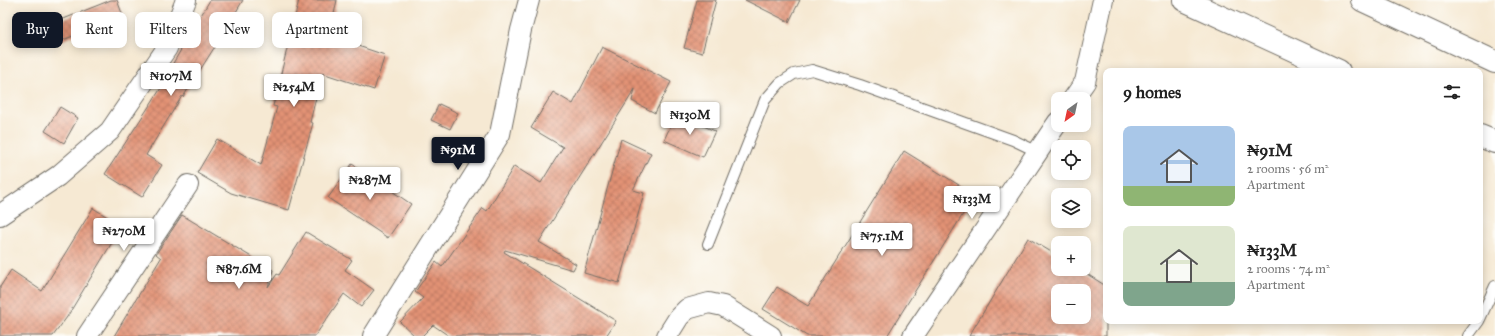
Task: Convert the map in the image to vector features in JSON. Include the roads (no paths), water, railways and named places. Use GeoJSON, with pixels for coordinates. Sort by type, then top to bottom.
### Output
{"type":"FeatureCollection","features":[{"type":"Feature","properties":{"kind":"highway"},"geometry":{"type":"LineString","coordinates":[[1184,0],[1332,68]]}},
{"type":"Feature","properties":{"kind":"highway"},"geometry":{"type":"LineString","coordinates":[[1362,0],[1495,62]]}},
{"type":"Feature","properties":{"kind":"highway"},"geometry":{"type":"LineString","coordinates":[[1483,137],[1495,142]]}},
{"type":"Feature","properties":{"kind":"street"},"geometry":{"type":"LineString","coordinates":[[0,215],[58,176],[110,130],[167,48],[186,0]]}},
{"type":"Feature","properties":{"kind":"street"},"geometry":{"type":"LineString","coordinates":[[373,336],[500,134],[521,30],[529,0]]}},
{"type":"Feature","properties":{"kind":"street"},"geometry":{"type":"LineString","coordinates":[[1078,92],[1085,82],[1103,0]]}},
{"type":"Feature","properties":{"kind":"street"},"geometry":{"type":"LineString","coordinates":[[913,336],[1051,132]]}},
{"type":"Feature","properties":{"kind":"street"},"geometry":{"type":"LineString","coordinates":[[87,336],[188,185]]}},
{"type":"Feature","properties":{"kind":"street"},"geometry":{"type":"LineString","coordinates":[[667,336],[679,317],[687,309],[709,303],[723,306],[771,336]]}},
{"type":"Feature","properties":{"kind":"lane"},"geometry":{"type":"LineString","coordinates":[[708,244],[765,100],[780,83],[794,74],[812,70],[860,84],[1013,140],[1038,152]]}},
{"type":"Feature","properties":{"kind":"lane"},"geometry":{"type":"LineString","coordinates":[[1483,312],[1495,286]]}},
{"type":"Feature","properties":{"kind":"lane"},"geometry":{"type":"LineString","coordinates":[[1468,336],[1477,324]]}},
{"type":"Feature","properties":{"kind":"lane"},"geometry":{"type":"LineString","coordinates":[[1478,336],[1479,324]]}}]}
